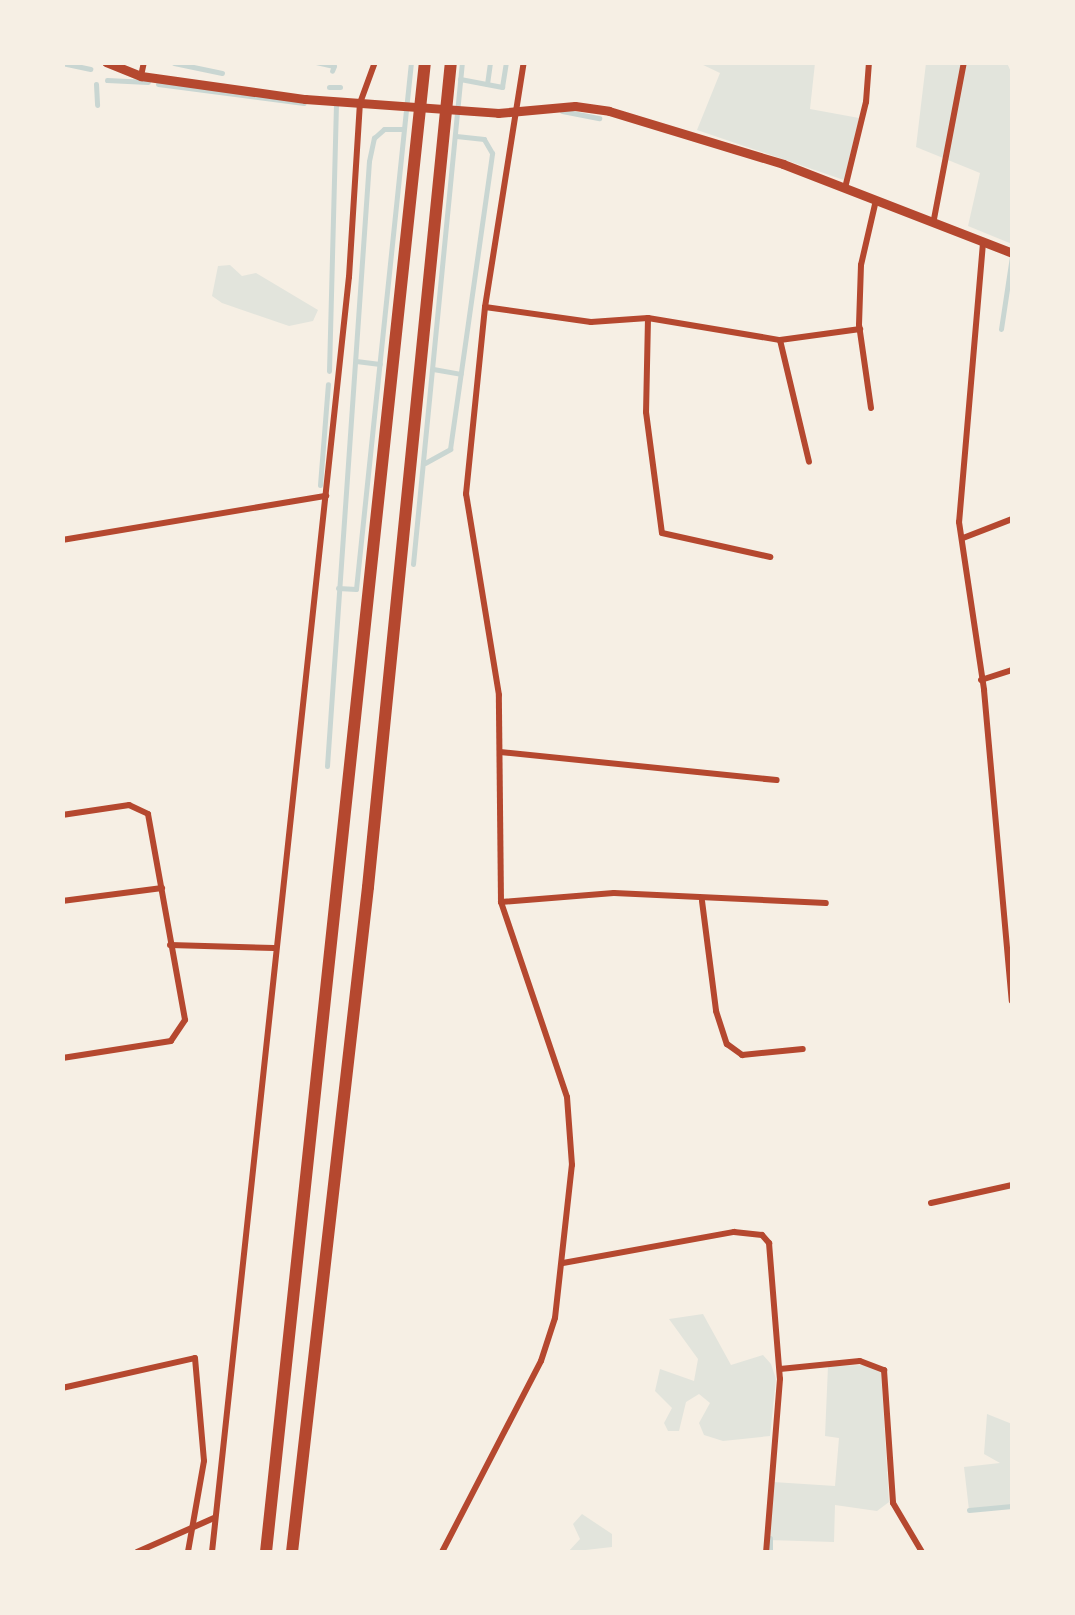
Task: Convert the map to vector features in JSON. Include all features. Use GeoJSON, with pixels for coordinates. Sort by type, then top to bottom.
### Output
{"type":"FeatureCollection","features":[{"type":"Feature","properties":{"kind":"highway"},"geometry":{"type":"LineString","coordinates":[[266,1552],[425,62]]}},
{"type":"Feature","properties":{"kind":"highway"},"geometry":{"type":"LineString","coordinates":[[292,1552],[368,888],[451,62]]}},
{"type":"Feature","properties":{"kind":"street"},"geometry":{"type":"LineString","coordinates":[[106,62],[141,76],[360,102],[498,113],[609,111],[934,219],[1012,253]]}},
{"type":"Feature","properties":{"kind":"street"},"geometry":{"type":"LineString","coordinates":[[141,76],[144,62]]}},
{"type":"Feature","properties":{"kind":"street"},"geometry":{"type":"LineString","coordinates":[[212,1552],[262,1126],[274,948],[326,496],[360,102],[376,62]]}},
{"type":"Feature","properties":{"kind":"street"},"geometry":{"type":"LineString","coordinates":[[442,1552],[525,1401],[555,1318],[572,1165],[567,1097],[501,902],[498,688],[465,481],[486,307],[524,62]]}},
{"type":"Feature","properties":{"kind":"street"},"geometry":{"type":"LineString","coordinates":[[845,188],[866,102],[869,62]]}},
{"type":"Feature","properties":{"kind":"street"},"geometry":{"type":"LineString","coordinates":[[934,219],[964,62]]}},
{"type":"Feature","properties":{"kind":"street"},"geometry":{"type":"LineString","coordinates":[[871,408],[860,329],[861,265],[877,199]]}},
{"type":"Feature","properties":{"kind":"street"},"geometry":{"type":"LineString","coordinates":[[983,242],[967,452],[958,480],[1012,1001]]}},
{"type":"Feature","properties":{"kind":"street"},"geometry":{"type":"LineString","coordinates":[[486,307],[591,322],[648,318],[780,340],[860,329]]}},
{"type":"Feature","properties":{"kind":"street"},"geometry":{"type":"LineString","coordinates":[[648,318],[646,418],[662,533],[770,557]]}},
{"type":"Feature","properties":{"kind":"street"},"geometry":{"type":"LineString","coordinates":[[780,340],[808,462]]}},
{"type":"Feature","properties":{"kind":"street"},"geometry":{"type":"LineString","coordinates":[[62,540],[326,496]]}},
{"type":"Feature","properties":{"kind":"street"},"geometry":{"type":"LineString","coordinates":[[963,538],[1012,519]]}},
{"type":"Feature","properties":{"kind":"street"},"geometry":{"type":"LineString","coordinates":[[981,680],[1012,670]]}},
{"type":"Feature","properties":{"kind":"street"},"geometry":{"type":"LineString","coordinates":[[500,752],[778,780]]}},
{"type":"Feature","properties":{"kind":"street"},"geometry":{"type":"LineString","coordinates":[[62,815],[129,805],[148,814],[185,1020],[177,1038],[62,1058]]}},
{"type":"Feature","properties":{"kind":"street"},"geometry":{"type":"LineString","coordinates":[[62,901],[162,888]]}},
{"type":"Feature","properties":{"kind":"street"},"geometry":{"type":"LineString","coordinates":[[501,902],[614,893],[702,901],[826,903]]}},
{"type":"Feature","properties":{"kind":"street"},"geometry":{"type":"LineString","coordinates":[[702,901],[716,1010],[727,1044],[742,1055],[803,1049]]}},
{"type":"Feature","properties":{"kind":"street"},"geometry":{"type":"LineString","coordinates":[[170,946],[274,948]]}},
{"type":"Feature","properties":{"kind":"street"},"geometry":{"type":"LineString","coordinates":[[932,1203],[1012,1184]]}},
{"type":"Feature","properties":{"kind":"street"},"geometry":{"type":"LineString","coordinates":[[563,1263],[734,1232],[762,1235],[779,1316],[780,1369],[766,1552]]}},
{"type":"Feature","properties":{"kind":"street"},"geometry":{"type":"LineString","coordinates":[[62,1388],[195,1358],[204,1461],[188,1552]]}},
{"type":"Feature","properties":{"kind":"street"},"geometry":{"type":"LineString","coordinates":[[780,1369],[860,1362],[884,1370],[893,1504],[922,1552]]}},
{"type":"Feature","properties":{"kind":"street"},"geometry":{"type":"LineString","coordinates":[[137,1552],[194,1530],[215,1517]]}},
{"type":"Feature","properties":{"kind":"shaded area"},"geometry":{"type":"Polygon","coordinates":[[[699,63],[815,63],[810,109],[859,118],[844,180],[697,130],[720,73],[699,63]]]}},
{"type":"Feature","properties":{"kind":"shaded area"},"geometry":{"type":"Polygon","coordinates":[[[926,63],[1007,63],[1012,74],[1012,244],[968,226],[980,173],[916,147],[926,63]]]}},
{"type":"Feature","properties":{"kind":"shaded area"},"geometry":{"type":"Polygon","coordinates":[[[230,265],[242,276],[256,273],[318,310],[313,321],[289,326],[222,303],[212,296],[218,266],[230,265]]]}},
{"type":"Feature","properties":{"kind":"shaded area"},"geometry":{"type":"Polygon","coordinates":[[[703,1314],[731,1365],[763,1355],[771,1364],[776,1379],[770,1436],[723,1441],[704,1435],[699,1423],[710,1403],[699,1394],[686,1402],[679,1431],[668,1431],[664,1423],[672,1408],[655,1391],[660,1369],[694,1381],[698,1359],[669,1319],[703,1314]]]}},
{"type":"Feature","properties":{"kind":"shaded area"},"geometry":{"type":"Polygon","coordinates":[[[865,1365],[881,1371],[889,1502],[877,1511],[835,1505],[834,1542],[768,1540],[773,1482],[835,1486],[839,1438],[825,1436],[828,1366],[865,1365]]]}},
{"type":"Feature","properties":{"kind":"shaded area"},"geometry":{"type":"Polygon","coordinates":[[[987,1414],[1012,1424],[1012,1506],[969,1510],[964,1467],[1000,1463],[984,1454],[987,1414]]]}},
{"type":"Feature","properties":{"kind":"shaded area"},"geometry":{"type":"Polygon","coordinates":[[[582,1514],[612,1534],[612,1547],[568,1552],[580,1539],[573,1524],[582,1514]]]}},
{"type":"Feature","properties":{"kind":"waterway"},"geometry":{"type":"LineString","coordinates":[[316,62],[334,66],[332,71]]}},
{"type":"Feature","properties":{"kind":"waterway"},"geometry":{"type":"LineString","coordinates":[[338,588],[356,589],[411,62]]}},
{"type":"Feature","properties":{"kind":"waterway"},"geometry":{"type":"LineString","coordinates":[[413,564],[462,62]]}},
{"type":"Feature","properties":{"kind":"waterway"},"geometry":{"type":"LineString","coordinates":[[487,84],[490,62]]}},
{"type":"Feature","properties":{"kind":"waterway"},"geometry":{"type":"LineString","coordinates":[[460,79],[502,87],[506,62]]}},
{"type":"Feature","properties":{"kind":"waterway"},"geometry":{"type":"LineString","coordinates":[[62,63],[90,69]]}},
{"type":"Feature","properties":{"kind":"waterway"},"geometry":{"type":"LineString","coordinates":[[174,63],[222,73]]}},
{"type":"Feature","properties":{"kind":"waterway"},"geometry":{"type":"LineString","coordinates":[[107,80],[148,82]]}},
{"type":"Feature","properties":{"kind":"waterway"},"geometry":{"type":"LineString","coordinates":[[96,84],[97,105]]}},
{"type":"Feature","properties":{"kind":"waterway"},"geometry":{"type":"LineString","coordinates":[[158,84],[304,103]]}},
{"type":"Feature","properties":{"kind":"waterway"},"geometry":{"type":"LineString","coordinates":[[329,87],[340,87]]}},
{"type":"Feature","properties":{"kind":"waterway"},"geometry":{"type":"LineString","coordinates":[[329,371],[336,103]]}},
{"type":"Feature","properties":{"kind":"waterway"},"geometry":{"type":"LineString","coordinates":[[562,111],[599,118]]}},
{"type":"Feature","properties":{"kind":"waterway"},"geometry":{"type":"LineString","coordinates":[[327,766],[369,161],[374,138],[384,129],[403,129]]}},
{"type":"Feature","properties":{"kind":"waterway"},"geometry":{"type":"LineString","coordinates":[[425,463],[450,449],[492,153],[484,139],[456,136]]}},
{"type":"Feature","properties":{"kind":"waterway"},"geometry":{"type":"LineString","coordinates":[[1001,329],[1012,256]]}},
{"type":"Feature","properties":{"kind":"waterway"},"geometry":{"type":"LineString","coordinates":[[356,361],[380,364]]}},
{"type":"Feature","properties":{"kind":"waterway"},"geometry":{"type":"LineString","coordinates":[[433,369],[461,374]]}},
{"type":"Feature","properties":{"kind":"waterway"},"geometry":{"type":"LineString","coordinates":[[320,485],[328,384]]}},
{"type":"Feature","properties":{"kind":"waterway"},"geometry":{"type":"LineString","coordinates":[[969,1510],[1012,1506]]}},
{"type":"Feature","properties":{"kind":"waterway"},"geometry":{"type":"LineString","coordinates":[[770,1538],[770,1552]]}}]}
